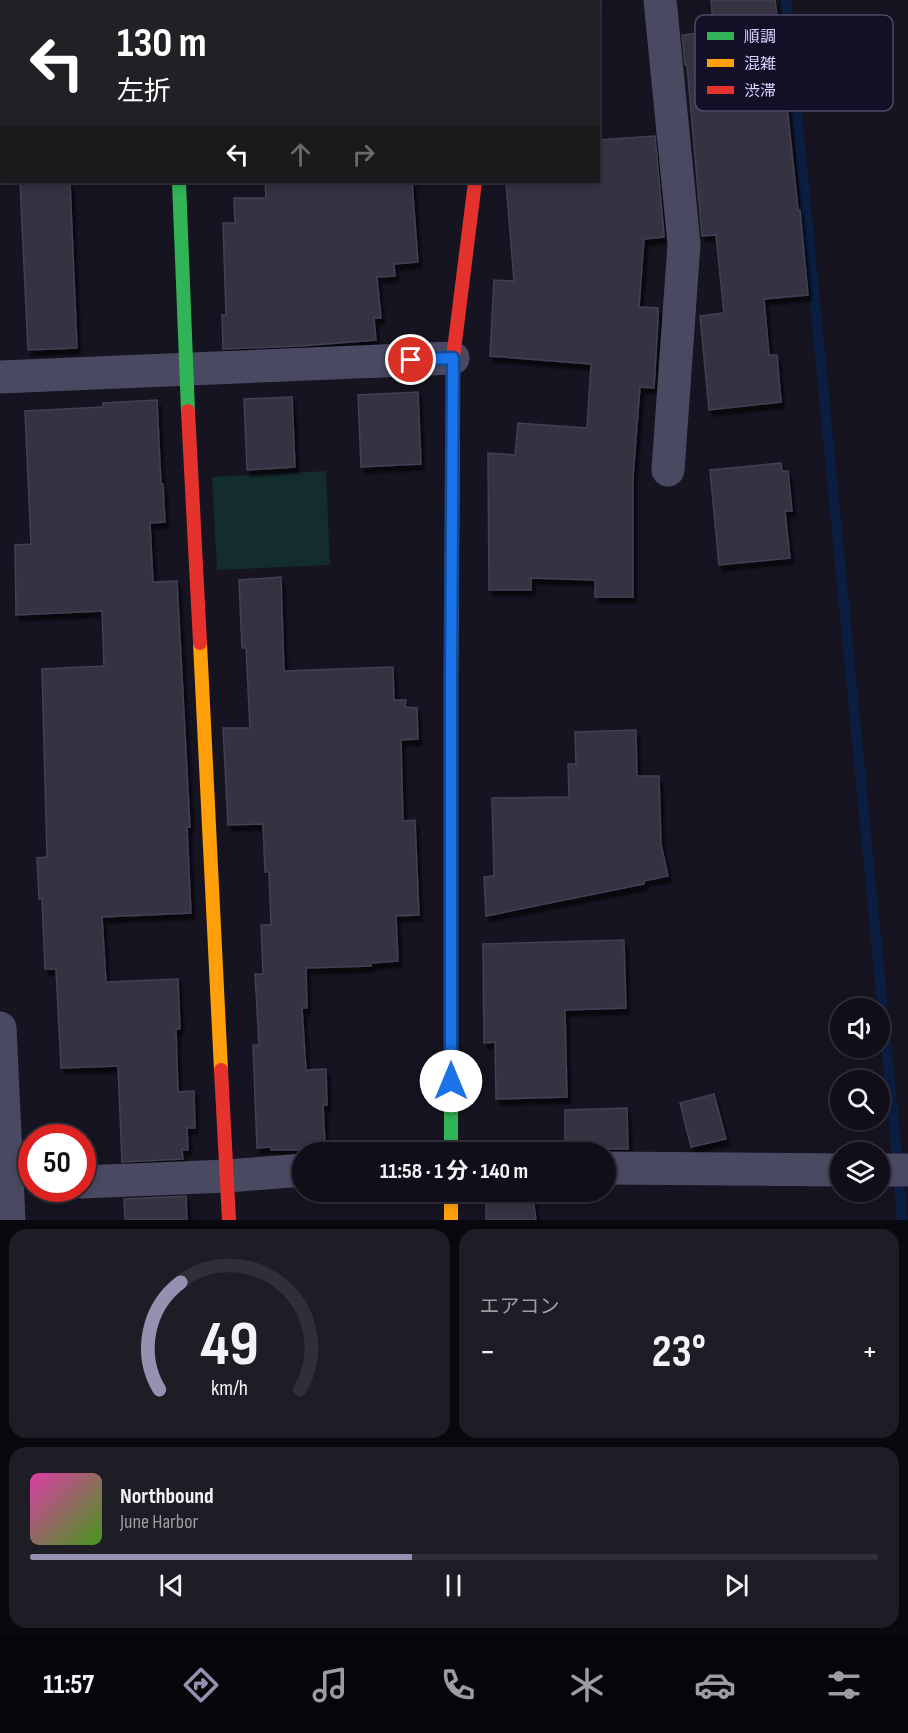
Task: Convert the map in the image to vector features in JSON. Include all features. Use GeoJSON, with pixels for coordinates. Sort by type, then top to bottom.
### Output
{"type":"FeatureCollection","features":[{"type":"Feature","properties":{"kind":"street"},"geometry":{"type":"LineString","coordinates":[[660,0],[684,244],[668,470]]}},
{"type":"Feature","properties":{"kind":"street"},"geometry":{"type":"LineString","coordinates":[[179,183],[186,369],[229,1220]]}},
{"type":"Feature","properties":{"kind":"street"},"geometry":{"type":"LineString","coordinates":[[451,1142],[453,358],[475,183]]}},
{"type":"Feature","properties":{"kind":"street"},"geometry":{"type":"LineString","coordinates":[[0,377],[453,358]]}},
{"type":"Feature","properties":{"kind":"street"},"geometry":{"type":"LineString","coordinates":[[0,1028],[13,1185],[9,1220]]}},
{"type":"Feature","properties":{"kind":"street"},"geometry":{"type":"LineString","coordinates":[[616,1168],[830,1170]]}},
{"type":"Feature","properties":{"kind":"street"},"geometry":{"type":"LineString","coordinates":[[890,1170],[908,1170]]}},
{"type":"Feature","properties":{"kind":"street"},"geometry":{"type":"LineString","coordinates":[[96,1181],[292,1171]]}},
{"type":"Feature","properties":{"kind":"street"},"geometry":{"type":"LineString","coordinates":[[451,1202],[451,1220]]}},
{"type":"Feature","properties":{"kind":"green space"},"geometry":{"type":"Polygon","coordinates":[[[326,471],[330,565],[217,570],[212,477],[326,471]]]}},
{"type":"Feature","properties":{"kind":"building"},"geometry":{"type":"Polygon","coordinates":[[[711,0],[775,0],[777,15],[712,15],[711,0]]]}},
{"type":"Feature","properties":{"kind":"building"},"geometry":{"type":"Polygon","coordinates":[[[695,34],[695,111],[788,111],[808,295],[764,299],[769,355],[777,355],[781,402],[709,410],[700,316],[724,313],[716,235],[702,236],[687,65],[685,65],[682,35],[695,34]]]}},
{"type":"Feature","properties":{"kind":"building"},"geometry":{"type":"Polygon","coordinates":[[[655,136],[664,237],[644,239],[639,307],[658,308],[658,320],[654,388],[640,387],[633,477],[633,597],[595,597],[595,580],[531,578],[531,590],[489,590],[488,453],[515,455],[518,423],[587,428],[591,364],[490,356],[494,280],[514,281],[506,183],[600,183],[600,140],[655,136]]]}},
{"type":"Feature","properties":{"kind":"building"},"geometry":{"type":"Polygon","coordinates":[[[20,183],[70,183],[77,348],[28,350],[20,183]]]}},
{"type":"Feature","properties":{"kind":"building"},"geometry":{"type":"Polygon","coordinates":[[[265,183],[412,183],[418,262],[394,264],[395,276],[377,277],[381,318],[374,318],[376,340],[223,349],[222,315],[226,315],[223,223],[235,223],[234,198],[266,198],[265,183]]]}},
{"type":"Feature","properties":{"kind":"building"},"geometry":{"type":"Polygon","coordinates":[[[418,392],[421,464],[361,467],[358,395],[418,392]]]}},
{"type":"Feature","properties":{"kind":"building"},"geometry":{"type":"Polygon","coordinates":[[[292,397],[295,467],[247,470],[244,399],[292,397]]]}},
{"type":"Feature","properties":{"kind":"building"},"geometry":{"type":"Polygon","coordinates":[[[157,400],[165,522],[150,523],[153,582],[177,581],[190,827],[187,827],[191,913],[102,917],[106,982],[178,979],[180,1029],[176,1029],[178,1092],[194,1091],[195,1128],[187,1128],[188,1150],[182,1150],[183,1159],[122,1162],[118,1066],[61,1068],[56,969],[45,969],[42,899],[39,899],[37,858],[47,857],[42,669],[104,666],[102,611],[16,615],[15,545],[31,544],[25,411],[103,407],[103,403],[157,400]]]}},
{"type":"Feature","properties":{"kind":"building"},"geometry":{"type":"Polygon","coordinates":[[[781,463],[782,471],[788,471],[792,511],[785,511],[790,558],[719,565],[710,470],[781,463]]]}},
{"type":"Feature","properties":{"kind":"building"},"geometry":{"type":"Polygon","coordinates":[[[281,577],[284,671],[393,667],[394,700],[406,700],[405,707],[417,708],[418,739],[401,740],[403,821],[415,820],[419,915],[396,916],[398,961],[371,963],[371,966],[306,968],[307,1008],[302,1008],[306,1070],[326,1069],[327,1105],[323,1105],[325,1142],[292,1142],[292,1150],[257,1148],[253,1045],[259,1045],[255,974],[263,974],[261,925],[271,925],[269,872],[265,872],[263,824],[228,825],[223,728],[250,728],[246,648],[242,648],[239,580],[281,577]]]}},
{"type":"Feature","properties":{"kind":"building"},"geometry":{"type":"Polygon","coordinates":[[[636,730],[637,776],[659,776],[661,844],[668,876],[644,881],[644,884],[486,916],[484,877],[494,876],[492,798],[569,797],[568,764],[576,764],[575,732],[636,730]]]}},
{"type":"Feature","properties":{"kind":"building"},"geometry":{"type":"Polygon","coordinates":[[[624,940],[626,1008],[565,1010],[567,1097],[496,1099],[495,1042],[484,1043],[483,944],[624,940]]]}},
{"type":"Feature","properties":{"kind":"building"},"geometry":{"type":"Polygon","coordinates":[[[714,1094],[726,1139],[691,1147],[680,1103],[714,1094]]]}},
{"type":"Feature","properties":{"kind":"building"},"geometry":{"type":"Polygon","coordinates":[[[627,1108],[628,1149],[616,1149],[616,1142],[565,1142],[565,1110],[627,1108]]]}},
{"type":"Feature","properties":{"kind":"building"},"geometry":{"type":"Polygon","coordinates":[[[186,1196],[187,1220],[125,1220],[124,1199],[186,1196]]]}},
{"type":"Feature","properties":{"kind":"building"},"geometry":{"type":"Polygon","coordinates":[[[486,1202],[534,1202],[536,1220],[486,1220],[486,1202]]]}},
{"type":"Feature","properties":{"kind":"waterway"},"geometry":{"type":"LineString","coordinates":[[786,0],[787,15]]}},
{"type":"Feature","properties":{"kind":"waterway"},"geometry":{"type":"LineString","coordinates":[[797,111],[897,1158]]}},
{"type":"Feature","properties":{"kind":"waterway"},"geometry":{"type":"LineString","coordinates":[[899,1183],[902,1220]]}},
{"type":"Feature","properties":{"kind":"traffic: fast"},"geometry":{"type":"LineString","coordinates":[[179,183],[188,411]]}},
{"type":"Feature","properties":{"kind":"traffic: fast"},"geometry":{"type":"LineString","coordinates":[[451,687],[451,1142]]}},
{"type":"Feature","properties":{"kind":"traffic: slow"},"geometry":{"type":"LineString","coordinates":[[451,687],[453,398]]}},
{"type":"Feature","properties":{"kind":"traffic: slow"},"geometry":{"type":"LineString","coordinates":[[200,643],[221,1070]]}},
{"type":"Feature","properties":{"kind":"traffic: slow"},"geometry":{"type":"LineString","coordinates":[[451,1202],[451,1220]]}},
{"type":"Feature","properties":{"kind":"traffic: jam"},"geometry":{"type":"LineString","coordinates":[[453,398],[453,358],[475,183]]}},
{"type":"Feature","properties":{"kind":"traffic: jam"},"geometry":{"type":"LineString","coordinates":[[188,411],[200,643]]}},
{"type":"Feature","properties":{"kind":"traffic: jam"},"geometry":{"type":"LineString","coordinates":[[221,1070],[229,1220]]}},
{"type":"Feature","properties":{"kind":"route"},"geometry":{"type":"LineString","coordinates":[[411,360],[453,358],[451,1081]]}}]}
